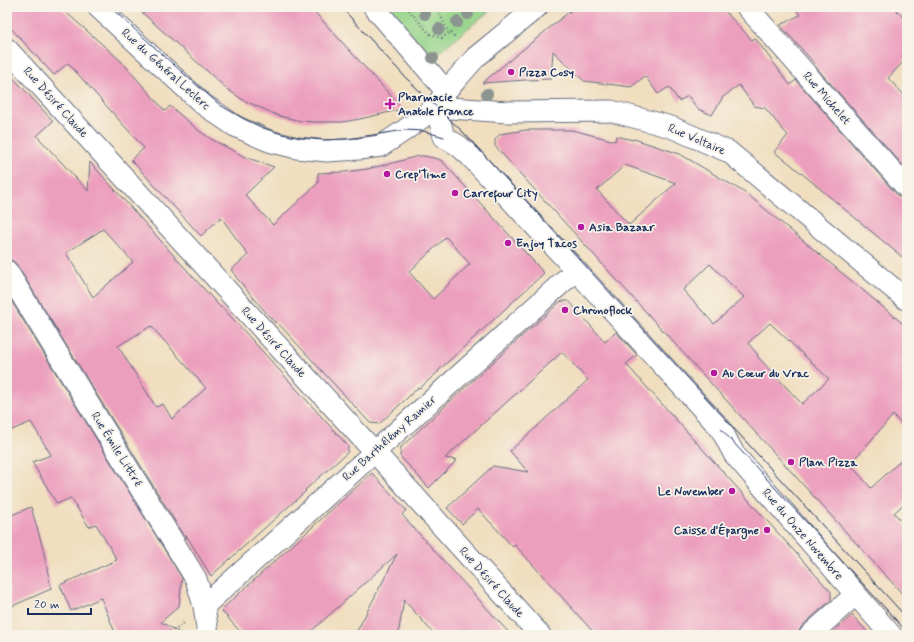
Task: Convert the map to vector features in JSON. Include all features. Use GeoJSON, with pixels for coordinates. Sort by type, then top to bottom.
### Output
{"type":"FeatureCollection","features":[{"type":"Feature","properties":{"kind":"street","name":"Rue du Général Leclerc"},"geometry":{"type":"LineString","coordinates":[[98,7],[203,104],[235,126],[269,141],[297,148],[327,151],[381,146],[405,130],[441,99],[476,57],[537,7]]}},
{"type":"Feature","properties":{"kind":"street"},"geometry":{"type":"LineString","coordinates":[[374,7],[441,99]]}},
{"type":"Feature","properties":{"kind":"street","name":"Rue Michelet"},"geometry":{"type":"LineString","coordinates":[[747,7],[907,188]]}},
{"type":"Feature","properties":{"kind":"street","name":"Rue Désiré Claude"},"geometry":{"type":"LineString","coordinates":[[7,49],[540,635]]}},
{"type":"Feature","properties":{"kind":"street","name":"Rue du Onze Novembre"},"geometry":{"type":"LineString","coordinates":[[441,99],[444,136],[459,146],[470,156],[722,429],[734,454],[891,635]]}},
{"type":"Feature","properties":{"kind":"street","name":"Rue Voltaire"},"geometry":{"type":"LineString","coordinates":[[441,99],[507,112],[611,111],[672,127],[729,152],[907,300]]}},
{"type":"Feature","properties":{"kind":"street","name":"Rue Barthélémy Ramier"},"geometry":{"type":"LineString","coordinates":[[204,606],[576,270]]}},
{"type":"Feature","properties":{"kind":"street","name":"Rue Émile Littré"},"geometry":{"type":"LineString","coordinates":[[7,271],[196,579],[204,606],[208,635]]}},
{"type":"Feature","properties":{"kind":"street"},"geometry":{"type":"LineString","coordinates":[[810,635],[855,595]]}},
{"type":"Feature","properties":{"kind":"path"},"geometry":{"type":"LineString","coordinates":[[407,7],[430,34],[442,38],[450,32]]}},
{"type":"Feature","properties":{"kind":"path"},"geometry":{"type":"LineString","coordinates":[[437,7],[447,28],[456,38]]}},
{"type":"Feature","properties":{"kind":"green space"},"geometry":{"type":"Polygon","coordinates":[[[387,7],[494,7],[440,51],[433,53],[425,49],[387,7]]]}},
{"type":"Feature","properties":{"kind":"building"},"geometry":{"type":"Polygon","coordinates":[[[7,7],[60,7],[121,61],[165,111],[170,106],[211,139],[245,157],[274,167],[245,195],[273,225],[318,183],[318,173],[345,172],[367,169],[418,156],[424,156],[442,161],[544,273],[439,371],[420,388],[419,387],[379,424],[370,423],[276,321],[275,323],[235,276],[231,270],[248,255],[221,217],[201,236],[131,160],[144,148],[68,63],[54,75],[7,24],[7,7]],[[446,237],[409,272],[433,299],[470,264],[446,237]]]}},
{"type":"Feature","properties":{"kind":"building"},"geometry":{"type":"Polygon","coordinates":[[[136,7],[310,7],[403,109],[342,122],[301,121],[279,116],[243,100],[227,89],[136,7]]]}},
{"type":"Feature","properties":{"kind":"building"},"geometry":{"type":"Polygon","coordinates":[[[575,7],[721,7],[752,40],[755,38],[790,85],[796,80],[898,196],[907,200],[907,261],[774,152],[788,135],[765,108],[754,106],[739,85],[723,97],[712,115],[698,109],[688,96],[679,101],[669,87],[658,94],[645,76],[631,87],[584,81],[553,51],[551,79],[482,83],[575,7]]]}},
{"type":"Feature","properties":{"kind":"building"},"geometry":{"type":"Polygon","coordinates":[[[794,7],[893,7],[907,21],[907,58],[888,78],[907,98],[907,170],[780,25],[800,15],[794,7]]]}},
{"type":"Feature","properties":{"kind":"building"},"geometry":{"type":"Polygon","coordinates":[[[7,71],[53,121],[37,136],[88,191],[90,162],[221,308],[222,307],[348,446],[348,452],[211,576],[186,535],[186,539],[17,265],[13,261],[7,259],[7,71]],[[103,229],[66,253],[93,297],[133,262],[103,229]],[[151,326],[118,346],[156,407],[163,404],[172,419],[206,388],[151,326]]]}},
{"type":"Feature","properties":{"kind":"building"},"geometry":{"type":"Polygon","coordinates":[[[526,130],[572,130],[615,141],[616,136],[634,139],[680,154],[747,194],[907,327],[907,430],[893,415],[859,454],[849,463],[871,488],[907,455],[907,501],[894,513],[907,527],[907,599],[495,146],[495,140],[500,134],[526,130]],[[625,165],[597,190],[629,225],[676,183],[625,165]],[[710,264],[683,290],[714,324],[744,297],[710,264]],[[770,323],[748,343],[758,355],[757,356],[802,404],[829,379],[770,323]]]}},
{"type":"Feature","properties":{"kind":"building"},"geometry":{"type":"Polygon","coordinates":[[[7,294],[182,578],[179,606],[161,622],[183,635],[116,635],[101,598],[71,611],[60,585],[117,560],[96,524],[89,527],[71,498],[57,504],[32,462],[51,455],[31,422],[7,432],[7,294]]]}},
{"type":"Feature","properties":{"kind":"building"},"geometry":{"type":"Polygon","coordinates":[[[569,301],[605,342],[616,332],[637,355],[626,364],[831,592],[831,600],[802,626],[798,635],[596,635],[515,545],[513,547],[478,509],[462,524],[447,508],[493,466],[528,472],[510,451],[588,380],[562,352],[445,458],[457,460],[429,488],[400,456],[401,447],[459,393],[560,302],[569,301]]]}},
{"type":"Feature","properties":{"kind":"building"},"geometry":{"type":"Polygon","coordinates":[[[372,473],[406,510],[402,515],[511,635],[435,635],[404,600],[398,635],[355,635],[397,554],[307,635],[243,635],[221,610],[372,473]]]}},
{"type":"Feature","properties":{"kind":"building"},"geometry":{"type":"Polygon","coordinates":[[[31,507],[43,548],[51,589],[10,607],[7,558],[7,517],[31,507]]]}},
{"type":"Feature","properties":{"kind":"building"},"geometry":{"type":"Polygon","coordinates":[[[852,615],[870,635],[830,635],[852,615]]]}},
{"type":"Feature","properties":{"kind":"tram line"},"geometry":{"type":"LineString","coordinates":[[110,7],[220,105],[263,128],[301,138],[323,140],[347,139],[405,130],[423,131],[444,137]]}},
{"type":"Feature","properties":{"kind":"tram line"},"geometry":{"type":"LineString","coordinates":[[341,7],[406,78],[465,134],[907,618]]}},
{"type":"Feature","properties":{"kind":"tram line"},"geometry":{"type":"LineString","coordinates":[[721,429],[907,632]]}},
{"type":"Feature","properties":{"kind":"place","name":"Pizza Cosy"},"geometry":{"type":"Point","coordinates":[511,72]}},
{"type":"Feature","properties":{"kind":"place","name":"Pharmacie Anatole France"},"geometry":{"type":"Point","coordinates":[390,104]}},
{"type":"Feature","properties":{"kind":"place","name":"Crep'Time"},"geometry":{"type":"Point","coordinates":[387,174]}},
{"type":"Feature","properties":{"kind":"place","name":"Carrefour City"},"geometry":{"type":"Point","coordinates":[455,193]}},
{"type":"Feature","properties":{"kind":"place","name":"Asia Bazaar"},"geometry":{"type":"Point","coordinates":[581,227]}},
{"type":"Feature","properties":{"kind":"place","name":"Enjoy Tacos"},"geometry":{"type":"Point","coordinates":[508,243]}},
{"type":"Feature","properties":{"kind":"place","name":"Chronoflock"},"geometry":{"type":"Point","coordinates":[565,310]}},
{"type":"Feature","properties":{"kind":"place","name":"Au Cœur du Vrac"},"geometry":{"type":"Point","coordinates":[714,373]}},
{"type":"Feature","properties":{"kind":"place","name":"Plan Pizza"},"geometry":{"type":"Point","coordinates":[791,462]}},
{"type":"Feature","properties":{"kind":"place","name":"Le November"},"geometry":{"type":"Point","coordinates":[732,491]}},
{"type":"Feature","properties":{"kind":"place","name":"Caisse d'Épargne"},"geometry":{"type":"Point","coordinates":[767,530]}}]}
